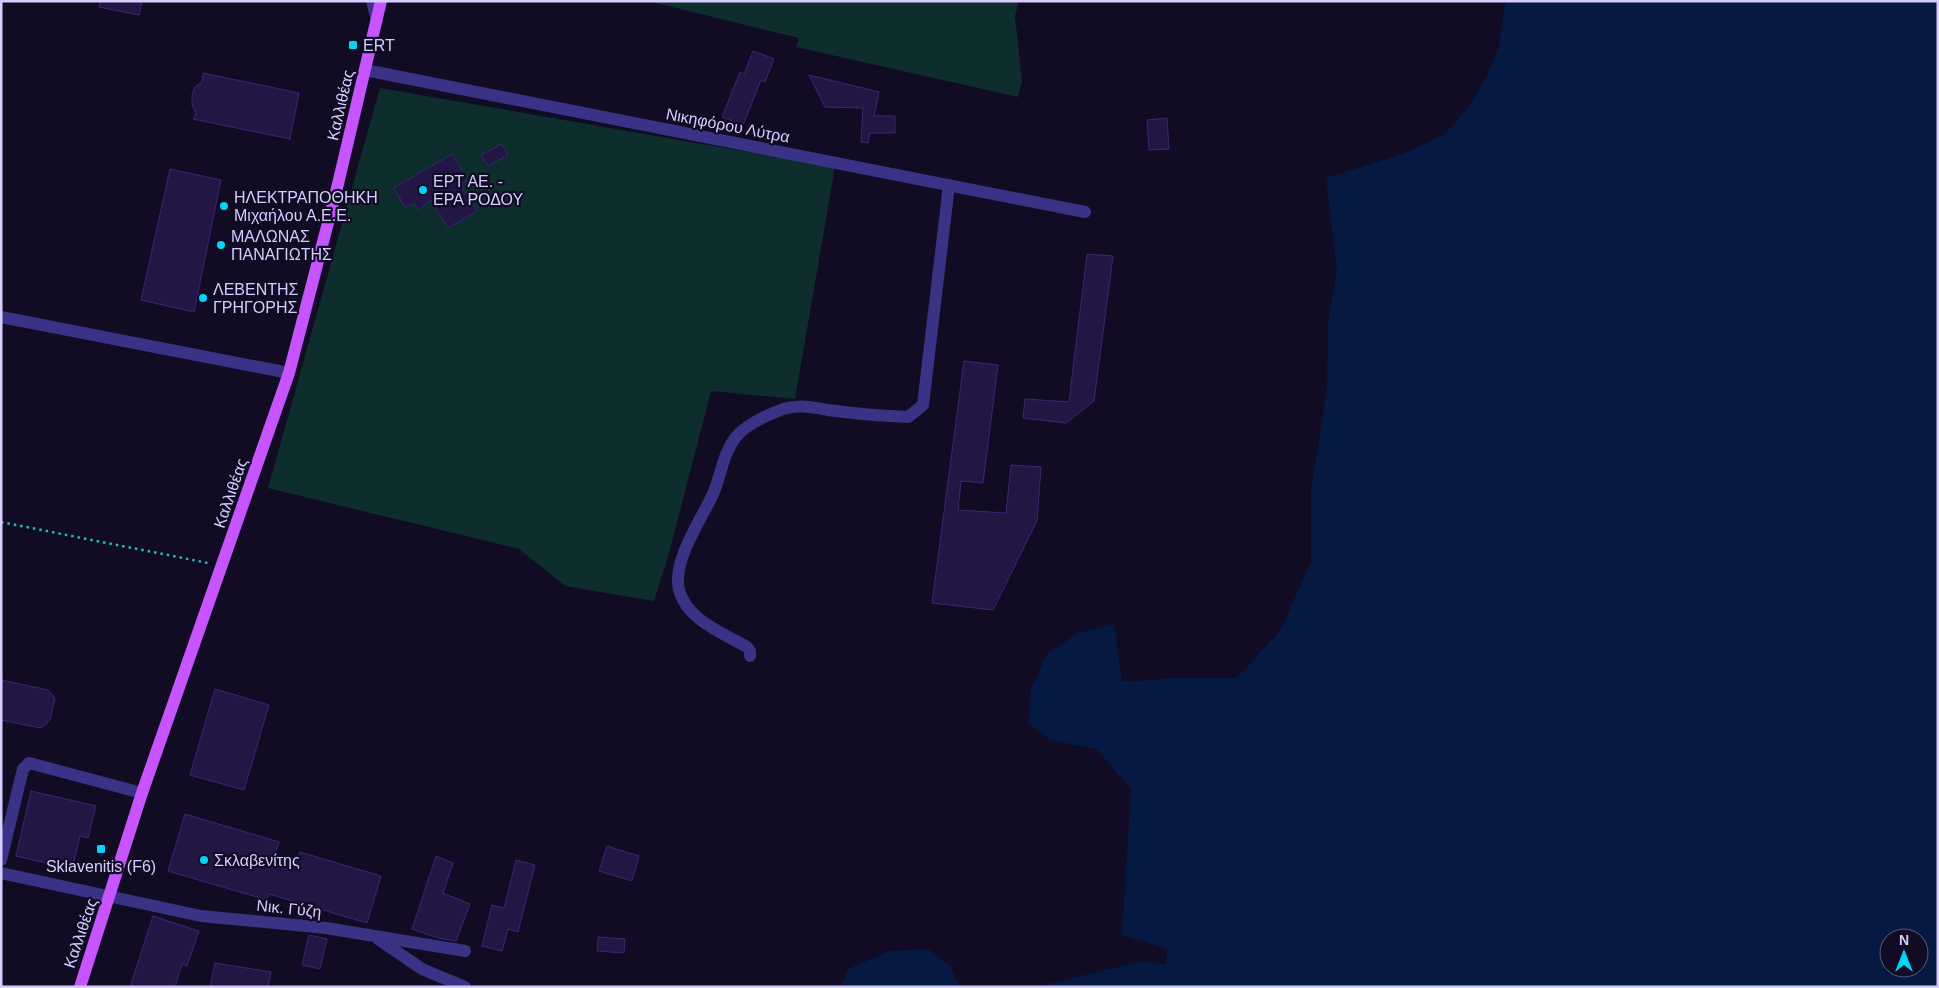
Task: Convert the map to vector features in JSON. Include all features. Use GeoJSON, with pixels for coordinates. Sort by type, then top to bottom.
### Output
{"type":"FeatureCollection","features":[{"type":"Feature","properties":{"kind":"main road","name":"Καλλιθέας"},"geometry":{"type":"LineString","coordinates":[[80,987],[142,793],[288,373],[338,184],[381,1]]}},
{"type":"Feature","properties":{"kind":"street"},"geometry":{"type":"LineString","coordinates":[[372,1],[376,21]]}},
{"type":"Feature","properties":{"kind":"street","name":"Νικηφόρου Λύτρα"},"geometry":{"type":"LineString","coordinates":[[365,70],[1085,212]]}},
{"type":"Feature","properties":{"kind":"street"},"geometry":{"type":"LineString","coordinates":[[750,656],[750,651],[747,647],[703,622],[686,603],[679,589],[679,567],[691,538],[714,493],[720,466],[735,438],[757,420],[785,409],[810,405],[833,411],[908,417],[923,405],[949,185]]}},
{"type":"Feature","properties":{"kind":"street"},"geometry":{"type":"LineString","coordinates":[[1,318],[288,373]]}},
{"type":"Feature","properties":{"kind":"street"},"geometry":{"type":"LineString","coordinates":[[1,860],[23,769],[29,763],[142,793]]}},
{"type":"Feature","properties":{"kind":"street","name":"Νικ. Γύζη"},"geometry":{"type":"LineString","coordinates":[[1,873],[201,916],[326,928],[465,951]]}},
{"type":"Feature","properties":{"kind":"street"},"geometry":{"type":"LineString","coordinates":[[374,936],[422,969],[465,987]]}},
{"type":"Feature","properties":{"kind":"path"},"geometry":{"type":"LineString","coordinates":[[1,522],[221,566]]}},
{"type":"Feature","properties":{"kind":"green space"},"geometry":{"type":"Polygon","coordinates":[[[648,1],[1019,1],[1015,16],[1022,81],[1018,97],[796,47],[799,38],[648,1]]]}},
{"type":"Feature","properties":{"kind":"green space"},"geometry":{"type":"Polygon","coordinates":[[[380,88],[835,167],[795,399],[711,391],[670,550],[654,601],[565,586],[519,549],[268,488],[380,88]]]}},
{"type":"Feature","properties":{"kind":"water"},"geometry":{"type":"Polygon","coordinates":[[[1505,1],[1938,1],[1938,987],[1036,987],[1138,962],[1166,964],[1167,949],[1122,935],[1131,789],[1096,749],[1050,740],[1028,723],[1031,689],[1047,654],[1078,633],[1114,624],[1122,681],[1173,678],[1236,678],[1279,633],[1311,562],[1311,491],[1327,388],[1328,324],[1337,270],[1326,178],[1405,153],[1444,134],[1467,109],[1486,78],[1499,45],[1505,1]]]}},
{"type":"Feature","properties":{"kind":"water"},"geometry":{"type":"Polygon","coordinates":[[[928,949],[950,966],[960,987],[841,987],[848,969],[890,951],[928,949]]]}},
{"type":"Feature","properties":{"kind":"pier"},"geometry":{"type":"Polygon","coordinates":[[[1502,1],[1505,1],[1499,45],[1486,78],[1467,109],[1444,134],[1405,153],[1324,178],[1325,175],[1404,150],[1443,132],[1465,108],[1484,77],[1497,44],[1502,1]]]}},
{"type":"Feature","properties":{"kind":"building"},"geometry":{"type":"Polygon","coordinates":[[[100,1],[142,1],[139,15],[99,7],[100,1]]]}},
{"type":"Feature","properties":{"kind":"building"},"geometry":{"type":"Polygon","coordinates":[[[753,51],[774,59],[765,82],[761,80],[743,125],[722,117],[740,72],[744,74],[753,51]]]}},
{"type":"Feature","properties":{"kind":"building"},"geometry":{"type":"Polygon","coordinates":[[[203,73],[299,93],[290,139],[193,119],[196,113],[192,105],[192,95],[195,87],[202,82],[203,73]]]}},
{"type":"Feature","properties":{"kind":"building"},"geometry":{"type":"Polygon","coordinates":[[[809,75],[879,92],[874,116],[895,116],[895,133],[870,133],[868,143],[861,142],[863,108],[825,107],[809,75]]]}},
{"type":"Feature","properties":{"kind":"building"},"geometry":{"type":"Polygon","coordinates":[[[1167,118],[1169,149],[1149,150],[1147,120],[1167,118]]]}},
{"type":"Feature","properties":{"kind":"building"},"geometry":{"type":"Polygon","coordinates":[[[502,144],[508,155],[488,166],[481,155],[502,144]]]}},
{"type":"Feature","properties":{"kind":"building","name":"ΕΡΤ ΑΕ. - ΕΡΑ ΡΟΔΟΥ"},"geometry":{"type":"Polygon","coordinates":[[[452,154],[467,180],[460,185],[477,211],[448,228],[431,200],[418,210],[414,203],[405,207],[394,188],[452,154]]]}},
{"type":"Feature","properties":{"kind":"building"},"geometry":{"type":"Polygon","coordinates":[[[170,169],[221,180],[194,312],[141,300],[170,169]]]}},
{"type":"Feature","properties":{"kind":"building"},"geometry":{"type":"Polygon","coordinates":[[[1087,254],[1113,256],[1094,401],[1066,423],[1023,418],[1025,399],[1069,402],[1087,254]]]}},
{"type":"Feature","properties":{"kind":"building"},"geometry":{"type":"Polygon","coordinates":[[[964,361],[998,365],[983,483],[961,481],[958,510],[1006,513],[1011,465],[1041,467],[1037,521],[993,610],[932,603],[964,361]]]}},
{"type":"Feature","properties":{"kind":"building"},"geometry":{"type":"Polygon","coordinates":[[[1,680],[48,690],[55,698],[50,720],[41,728],[1,720],[1,680]]]}},
{"type":"Feature","properties":{"kind":"building"},"geometry":{"type":"Polygon","coordinates":[[[215,689],[269,705],[244,790],[190,775],[215,689]]]}},
{"type":"Feature","properties":{"kind":"building"},"geometry":{"type":"Polygon","coordinates":[[[31,791],[96,806],[88,838],[80,836],[72,869],[16,856],[31,791]]]}},
{"type":"Feature","properties":{"kind":"building"},"geometry":{"type":"Polygon","coordinates":[[[185,814],[279,842],[274,857],[296,864],[300,852],[381,876],[367,923],[269,894],[267,900],[168,871],[185,814]]]}},
{"type":"Feature","properties":{"kind":"building"},"geometry":{"type":"Polygon","coordinates":[[[607,846],[639,856],[632,881],[599,871],[607,846]]]}},
{"type":"Feature","properties":{"kind":"building"},"geometry":{"type":"Polygon","coordinates":[[[436,856],[453,863],[443,893],[470,904],[456,941],[438,938],[412,929],[436,856]]]}},
{"type":"Feature","properties":{"kind":"building"},"geometry":{"type":"Polygon","coordinates":[[[516,860],[535,865],[518,932],[508,929],[502,951],[482,946],[492,905],[504,908],[516,860]]]}},
{"type":"Feature","properties":{"kind":"building"},"geometry":{"type":"Polygon","coordinates":[[[153,916],[199,931],[187,966],[182,964],[175,987],[130,987],[153,916]]]}},
{"type":"Feature","properties":{"kind":"building"},"geometry":{"type":"Polygon","coordinates":[[[309,935],[327,939],[320,969],[302,965],[309,935]]]}},
{"type":"Feature","properties":{"kind":"building"},"geometry":{"type":"Polygon","coordinates":[[[598,937],[625,939],[624,953],[597,951],[598,937]]]}},
{"type":"Feature","properties":{"kind":"building"},"geometry":{"type":"Polygon","coordinates":[[[215,963],[271,972],[268,987],[210,987],[215,963]]]}},
{"type":"Feature","properties":{"kind":"place","name":"ERT"},"geometry":{"type":"Point","coordinates":[353,45]}},
{"type":"Feature","properties":{"kind":"place","name":"ΕΡΤ ΑΕ. - ΕΡΑ ΡΟΔΟΥ"},"geometry":{"type":"Point","coordinates":[423,190]}},
{"type":"Feature","properties":{"kind":"place","name":"ΗΛΕΚΤΡΑΠΟΘΗΚΗ Μιχαήλου Α.Ε.Ε."},"geometry":{"type":"Point","coordinates":[224,206]}},
{"type":"Feature","properties":{"kind":"place","name":"ΜΑΛΩΝΑΣ ΠΑΝΑΓΙΩΤΗΣ"},"geometry":{"type":"Point","coordinates":[221,245]}},
{"type":"Feature","properties":{"kind":"place","name":"ΛΕΒΕΝΤΗΣ ΓΡΗΓΟΡΗΣ"},"geometry":{"type":"Point","coordinates":[203,298]}},
{"type":"Feature","properties":{"kind":"place","name":"Sklavenitis (F6)"},"geometry":{"type":"Point","coordinates":[101,849]}},
{"type":"Feature","properties":{"kind":"place","name":"Σκλαβενίτης"},"geometry":{"type":"Point","coordinates":[204,860]}}]}
